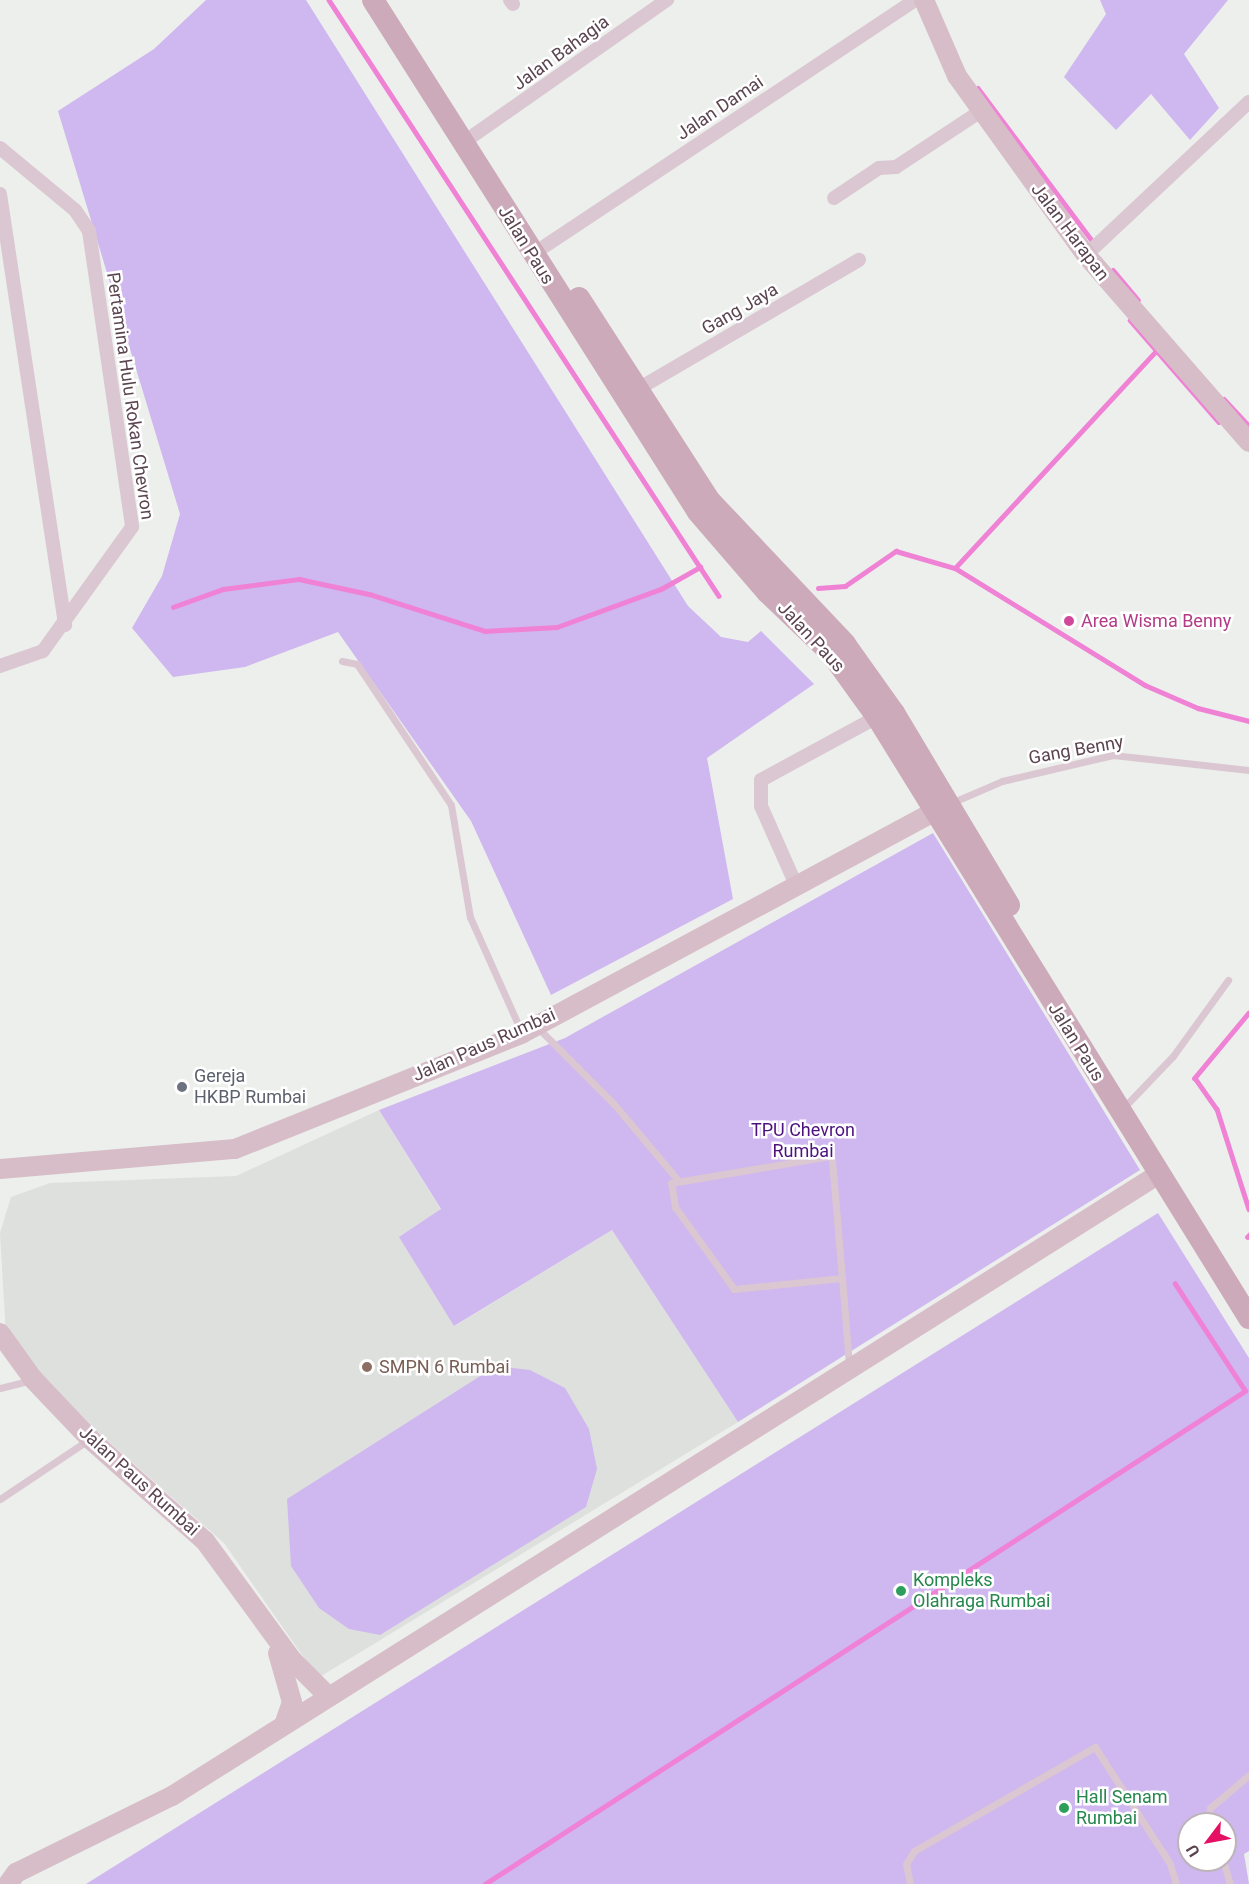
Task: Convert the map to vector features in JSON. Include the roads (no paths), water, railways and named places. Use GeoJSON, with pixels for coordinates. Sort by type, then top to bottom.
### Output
{"type":"FeatureCollection","features":[{"type":"Feature","properties":{"kind":"main road","name":"Jalan Paus"},"geometry":{"type":"LineString","coordinates":[[373,0],[698,512],[767,591],[831,653],[941,808],[1129,1102],[1164,1171],[1249,1295]]}},
{"type":"Feature","properties":{"kind":"main road","name":"Jalan Paus"},"geometry":{"type":"LineString","coordinates":[[390,0],[474,135],[710,501],[845,644],[941,808],[1164,1171],[1249,1318]]}},
{"type":"Feature","properties":{"kind":"street","name":"Jalan Bahagia"},"geometry":{"type":"LineString","coordinates":[[474,135],[668,0]]}},
{"type":"Feature","properties":{"kind":"street","name":"Jalan Harapan"},"geometry":{"type":"LineString","coordinates":[[917,1],[977,114],[1087,254],[1249,442]]}},
{"type":"Feature","properties":{"kind":"street","name":"Jalan Damai"},"geometry":{"type":"LineString","coordinates":[[545,246],[917,1]]}},
{"type":"Feature","properties":{"kind":"street"},"geometry":{"type":"LineString","coordinates":[[1087,254],[1249,102]]}},
{"type":"Feature","properties":{"kind":"street"},"geometry":{"type":"LineString","coordinates":[[834,198],[879,168],[896,167],[977,114]]}},
{"type":"Feature","properties":{"kind":"street","name":"Pertamina Hulu Rokan Chevron"},"geometry":{"type":"LineString","coordinates":[[0,148],[75,210],[89,231],[130,510],[127,539],[65,625],[43,651],[0,666]]}},
{"type":"Feature","properties":{"kind":"street"},"geometry":{"type":"LineString","coordinates":[[0,194],[65,625]]}},
{"type":"Feature","properties":{"kind":"street","name":"Gang Jaya"},"geometry":{"type":"LineString","coordinates":[[638,389],[859,260]]}},
{"type":"Feature","properties":{"kind":"street"},"geometry":{"type":"LineString","coordinates":[[796,885],[761,806],[761,780],[877,717]]}},
{"type":"Feature","properties":{"kind":"street","name":"Jalan Paus Rumbai"},"geometry":{"type":"LineString","coordinates":[[0,1169],[220,1153],[529,1029],[941,808]]}},
{"type":"Feature","properties":{"kind":"street"},"geometry":{"type":"LineString","coordinates":[[8,1884],[16,1873],[172,1796],[327,1695],[849,1373],[1164,1171]]}},
{"type":"Feature","properties":{"kind":"street","name":"Jalan Paus Rumbai"},"geometry":{"type":"LineString","coordinates":[[0,1332],[33,1379],[90,1439],[206,1541],[274,1632],[292,1660],[327,1695]]}},
{"type":"Feature","properties":{"kind":"street"},"geometry":{"type":"LineString","coordinates":[[274,1632],[292,1702],[285,1722]]}},
{"type":"Feature","properties":{"kind":"lane"},"geometry":{"type":"LineString","coordinates":[[342,661],[357,664],[452,805],[471,917],[529,1029],[614,1104],[676,1178]]}},
{"type":"Feature","properties":{"kind":"lane","name":"Gang Benny"},"geometry":{"type":"LineString","coordinates":[[941,808],[1002,781],[1113,755],[1249,770]]}},
{"type":"Feature","properties":{"kind":"lane"},"geometry":{"type":"LineString","coordinates":[[1129,1102],[1173,1056],[1228,980]]}},
{"type":"Feature","properties":{"kind":"lane"},"geometry":{"type":"LineString","coordinates":[[842,1278],[734,1289],[675,1207],[671,1183],[676,1178],[830,1156],[842,1278],[849,1373]]}},
{"type":"Feature","properties":{"kind":"lane"},"geometry":{"type":"LineString","coordinates":[[0,1388],[33,1379]]}},
{"type":"Feature","properties":{"kind":"lane"},"geometry":{"type":"LineString","coordinates":[[0,1499],[90,1439]]}},
{"type":"Feature","properties":{"kind":"lane"},"geometry":{"type":"LineString","coordinates":[[910,1884],[906,1864],[914,1851],[1095,1746],[1170,1864],[1176,1884]]}},
{"type":"Feature","properties":{"kind":"lane"},"geometry":{"type":"LineString","coordinates":[[1209,1812],[1210,1808],[1249,1774]]}},
{"type":"Feature","properties":{"kind":"waterway"},"geometry":{"type":"LineString","coordinates":[[329,0],[719,596]]}},
{"type":"Feature","properties":{"kind":"waterway"},"geometry":{"type":"LineString","coordinates":[[978,88],[1091,239]]}},
{"type":"Feature","properties":{"kind":"waterway"},"geometry":{"type":"LineString","coordinates":[[1113,270],[1138,300]]}},
{"type":"Feature","properties":{"kind":"waterway"},"geometry":{"type":"LineString","coordinates":[[1130,320],[1219,422]]}},
{"type":"Feature","properties":{"kind":"waterway"},"geometry":{"type":"LineString","coordinates":[[955,568],[1155,352]]}},
{"type":"Feature","properties":{"kind":"waterway"},"geometry":{"type":"LineString","coordinates":[[1224,399],[1249,426]]}},
{"type":"Feature","properties":{"kind":"waterway"},"geometry":{"type":"LineString","coordinates":[[818,588],[845,586],[896,551],[955,568],[1145,685],[1198,708],[1249,721]]}},
{"type":"Feature","properties":{"kind":"waterway"},"geometry":{"type":"LineString","coordinates":[[173,607],[223,589],[299,579],[369,594],[485,631],[557,627],[661,589],[700,567]]}},
{"type":"Feature","properties":{"kind":"waterway"},"geometry":{"type":"LineString","coordinates":[[1249,1013],[1195,1078],[1217,1109],[1249,1209]]}},
{"type":"Feature","properties":{"kind":"waterway"},"geometry":{"type":"LineString","coordinates":[[485,1884],[1245,1391],[1175,1284]]}},
{"type":"Feature","properties":{"kind":"place","name":"Area Wisma Benny"},"geometry":{"type":"Point","coordinates":[1069,621]}},
{"type":"Feature","properties":{"kind":"place","name":"Gereja HKBP Rumbai"},"geometry":{"type":"Point","coordinates":[182,1087]}},
{"type":"Feature","properties":{"kind":"place","name":"SMPN 6 Rumbai"},"geometry":{"type":"Point","coordinates":[367,1367]}},
{"type":"Feature","properties":{"kind":"place","name":"Kompleks Olahraga Rumbai"},"geometry":{"type":"Point","coordinates":[901,1591]}},
{"type":"Feature","properties":{"kind":"place","name":"Hall Senam Rumbai"},"geometry":{"type":"Point","coordinates":[1064,1808]}},
{"type":"Feature","properties":{"kind":"park label","name":"TPU Chevron Rumbai"},"geometry":{"type":"Point","coordinates":[803,1141]}}]}
